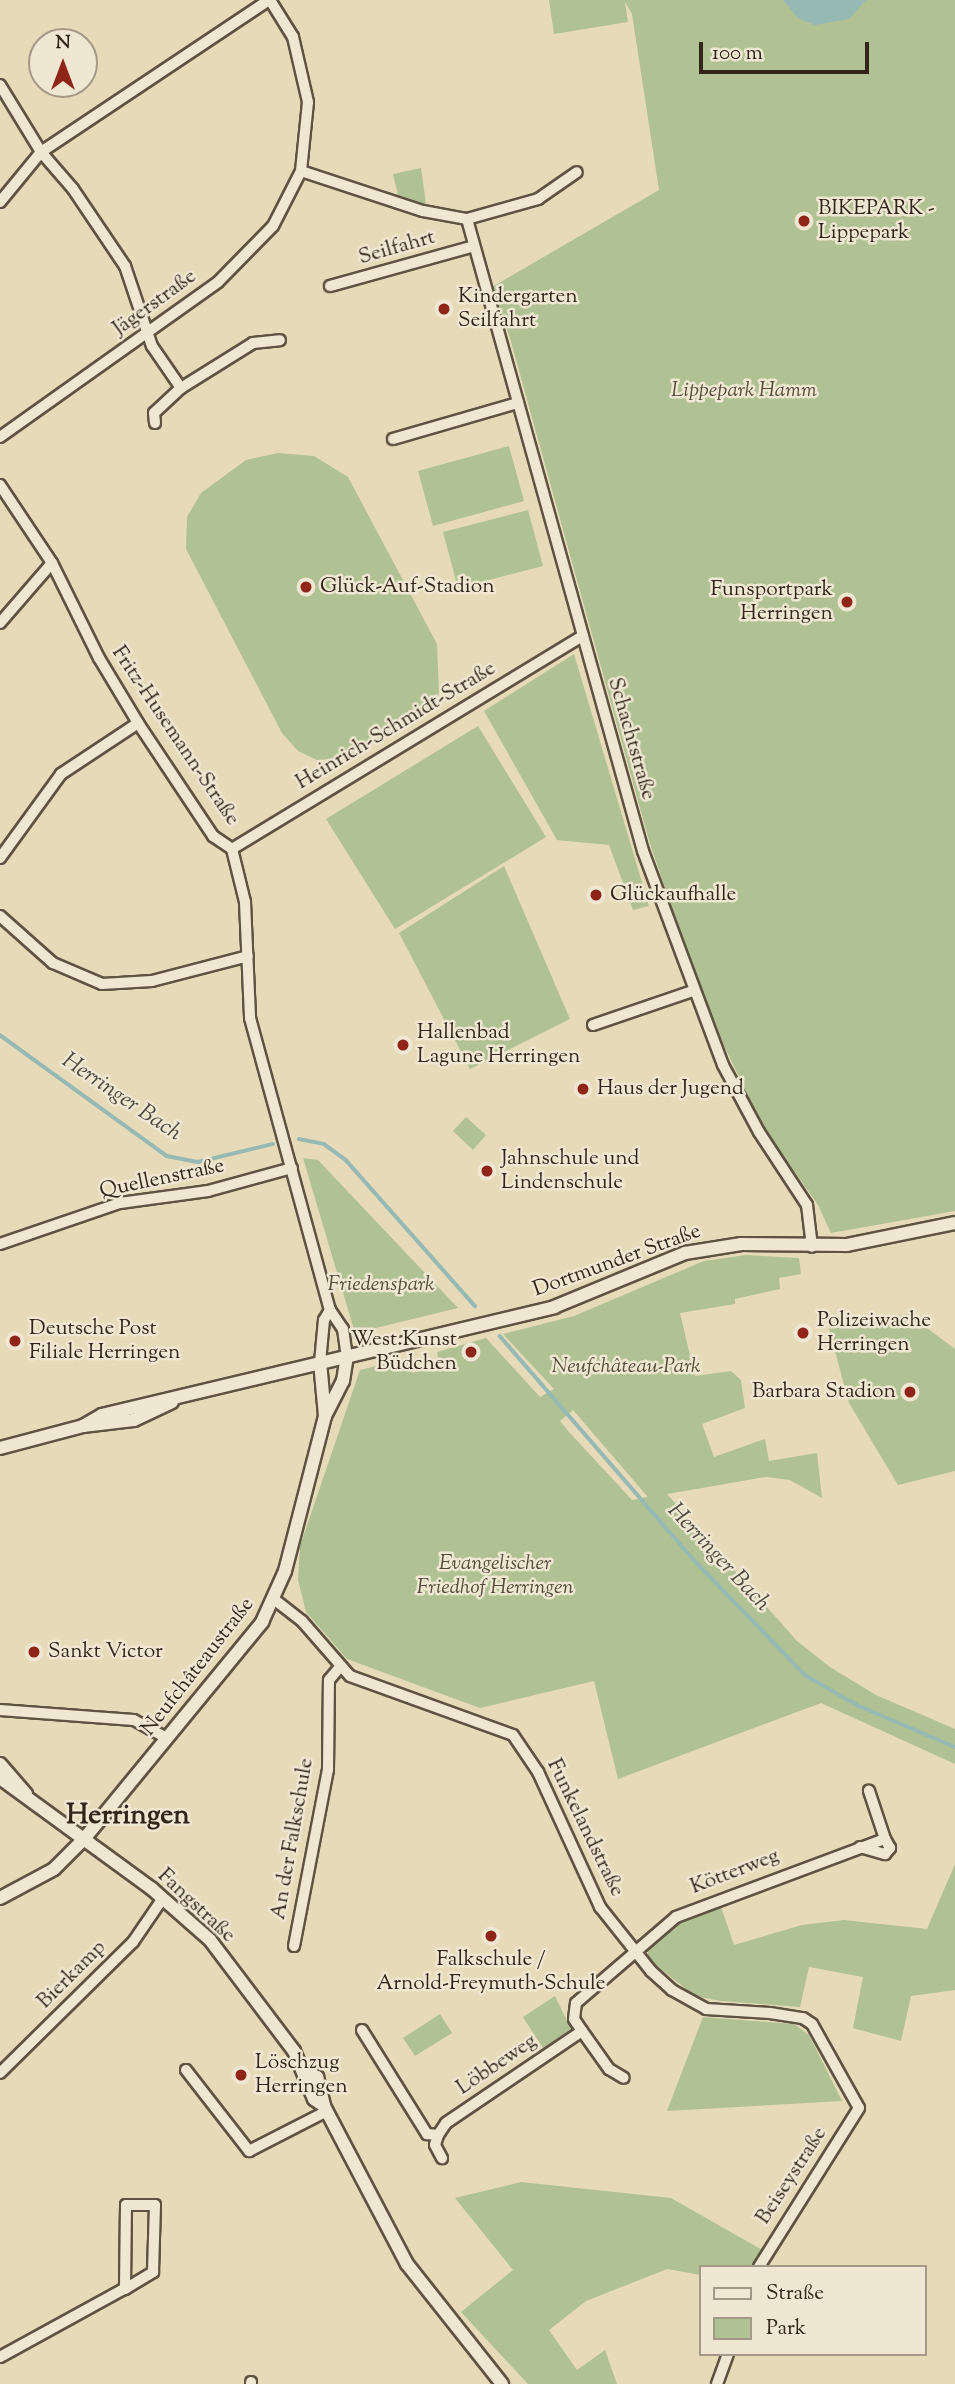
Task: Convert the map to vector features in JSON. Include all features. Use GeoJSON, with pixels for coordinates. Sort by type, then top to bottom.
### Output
{"type":"FeatureCollection","features":[{"type":"Feature","properties":{"kind":"main road","name":"Dortmunder Straße"},"geometry":{"type":"LineString","coordinates":[[0,1448],[83,1426],[102,1415],[174,1401],[320,1362],[554,1307],[685,1253],[741,1244],[812,1247],[955,1223]]}},
{"type":"Feature","properties":{"kind":"main road","name":"Neufchâteaustraße"},"geometry":{"type":"LineString","coordinates":[[0,1898],[54,1869],[84,1839],[256,1630],[275,1600],[325,1416],[343,1381],[347,1356]]}},
{"type":"Feature","properties":{"kind":"main road","name":"Neufchâteaustraße"},"geometry":{"type":"LineString","coordinates":[[320,1362],[325,1416]]}},
{"type":"Feature","properties":{"kind":"main road","name":"Fangstraße"},"geometry":{"type":"LineString","coordinates":[[0,1764],[30,1800]]}},
{"type":"Feature","properties":{"kind":"main road","name":"Fangstraße"},"geometry":{"type":"LineString","coordinates":[[0,1778],[163,1898],[210,1940],[238,1973],[306,2071],[317,2077],[326,2108],[407,2264],[502,2384]]}},
{"type":"Feature","properties":{"kind":"street"},"geometry":{"type":"LineString","coordinates":[[0,202],[41,152],[270,0]]}},
{"type":"Feature","properties":{"kind":"street","name":"Jägerstraße"},"geometry":{"type":"LineString","coordinates":[[0,437],[240,264],[273,226],[301,171],[307,137],[307,84],[293,37],[270,0]]}},
{"type":"Feature","properties":{"kind":"street"},"geometry":{"type":"LineString","coordinates":[[0,85],[41,152],[95,218],[125,266],[142,308],[147,333],[181,388]]}},
{"type":"Feature","properties":{"kind":"street"},"geometry":{"type":"LineString","coordinates":[[301,171],[423,211],[467,219],[538,199],[577,172]]}},
{"type":"Feature","properties":{"kind":"street","name":"Schachtstraße"},"geometry":{"type":"LineString","coordinates":[[467,219],[581,638],[643,851],[693,991],[723,1065],[759,1132],[807,1205],[812,1247]]}},
{"type":"Feature","properties":{"kind":"street","name":"Seilfahrt"},"geometry":{"type":"LineString","coordinates":[[330,286],[474,246]]}},
{"type":"Feature","properties":{"kind":"street"},"geometry":{"type":"LineString","coordinates":[[155,423],[154,413],[181,388],[253,343],[280,340]]}},
{"type":"Feature","properties":{"kind":"street"},"geometry":{"type":"LineString","coordinates":[[393,439],[519,403]]}},
{"type":"Feature","properties":{"kind":"street","name":"Fritz-Husemann-Straße"},"geometry":{"type":"LineString","coordinates":[[0,485],[52,563],[99,658],[138,723],[213,836],[232,849],[245,902],[250,1018],[330,1310],[343,1329],[347,1356]]}},
{"type":"Feature","properties":{"kind":"street"},"geometry":{"type":"LineString","coordinates":[[0,623],[52,563]]}},
{"type":"Feature","properties":{"kind":"street","name":"Heinrich-Schmidt-Straße"},"geometry":{"type":"LineString","coordinates":[[232,849],[581,638]]}},
{"type":"Feature","properties":{"kind":"street"},"geometry":{"type":"LineString","coordinates":[[0,858],[61,774],[138,723]]}},
{"type":"Feature","properties":{"kind":"street"},"geometry":{"type":"LineString","coordinates":[[0,916],[53,963],[102,984],[152,981],[248,956]]}},
{"type":"Feature","properties":{"kind":"street"},"geometry":{"type":"LineString","coordinates":[[593,1025],[693,991]]}},
{"type":"Feature","properties":{"kind":"street","name":"Quellenstraße"},"geometry":{"type":"LineString","coordinates":[[0,1244],[120,1203],[208,1191],[292,1168]]}},
{"type":"Feature","properties":{"kind":"street","name":"Fritz-Husemann-Straße"},"geometry":{"type":"LineString","coordinates":[[320,1362],[324,1320],[330,1310]]}},
{"type":"Feature","properties":{"kind":"street"},"geometry":{"type":"LineString","coordinates":[[275,1600],[302,1621],[339,1668]]}},
{"type":"Feature","properties":{"kind":"street","name":"An der Falkschule"},"geometry":{"type":"LineString","coordinates":[[294,1946],[328,1770],[329,1680],[339,1668]]}},
{"type":"Feature","properties":{"kind":"street","name":"Funkelandstraße"},"geometry":{"type":"LineString","coordinates":[[339,1668],[351,1676],[513,1735],[538,1772],[600,1907],[633,1950],[672,1990],[706,2009],[803,2018],[811,2024],[859,2108]]}},
{"type":"Feature","properties":{"kind":"street"},"geometry":{"type":"LineString","coordinates":[[1,1710],[134,1720],[167,1738]]}},
{"type":"Feature","properties":{"kind":"street","name":"Kötterweg"},"geometry":{"type":"LineString","coordinates":[[633,1950],[692,1909],[885,1839],[869,1791]]}},
{"type":"Feature","properties":{"kind":"street","name":"Bierkamp"},"geometry":{"type":"LineString","coordinates":[[0,2073],[133,1942],[163,1898]]}},
{"type":"Feature","properties":{"kind":"street"},"geometry":{"type":"LineString","coordinates":[[624,2078],[609,2069],[574,2019],[576,2003],[633,1950]]}},
{"type":"Feature","properties":{"kind":"street"},"geometry":{"type":"LineString","coordinates":[[362,2030],[427,2134],[438,2136],[435,2146],[442,2158]]}},
{"type":"Feature","properties":{"kind":"street","name":"Löbbeweg"},"geometry":{"type":"LineString","coordinates":[[438,2136],[446,2123],[582,2031]]}},
{"type":"Feature","properties":{"kind":"street"},"geometry":{"type":"LineString","coordinates":[[186,2070],[249,2151],[326,2108]]}},
{"type":"Feature","properties":{"kind":"street","name":"Beiseystraße"},"geometry":{"type":"LineString","coordinates":[[760,2265],[859,2108]]}},
{"type":"Feature","properties":{"kind":"street"},"geometry":{"type":"LineString","coordinates":[[0,2357],[125,2289],[153,2272],[155,2205],[126,2205],[125,2289]]}},
{"type":"Feature","properties":{"kind":"street"},"geometry":{"type":"LineString","coordinates":[[717,2384],[727,2356]]}},
{"type":"Feature","properties":{"kind":"green space","name":"Lippepark Hamm"},"geometry":{"type":"Polygon","coordinates":[[[549,0],[955,0],[955,1211],[831,1233],[818,1205],[762,1125],[707,1010],[650,844],[510,338],[492,287],[659,190],[632,14],[625,2],[628,22],[554,34],[549,0]]]}},
{"type":"Feature","properties":{"kind":"green space"},"geometry":{"type":"Polygon","coordinates":[[[421,168],[426,204],[399,199],[393,174],[421,168]]]}},
{"type":"Feature","properties":{"kind":"green space"},"geometry":{"type":"Polygon","coordinates":[[[509,446],[524,501],[433,526],[418,471],[509,446]]]}},
{"type":"Feature","properties":{"kind":"green space","name":"Glück-Auf-Stadion"},"geometry":{"type":"Polygon","coordinates":[[[278,453],[314,456],[348,477],[437,644],[439,694],[425,710],[346,758],[317,760],[298,751],[282,733],[186,549],[187,517],[201,493],[246,460],[278,453]]]}},
{"type":"Feature","properties":{"kind":"green space"},"geometry":{"type":"Polygon","coordinates":[[[528,510],[543,566],[458,588],[443,532],[528,510]]]}},
{"type":"Feature","properties":{"kind":"green space"},"geometry":{"type":"Polygon","coordinates":[[[574,654],[649,906],[633,910],[609,845],[557,840],[484,711],[574,654]]]}},
{"type":"Feature","properties":{"kind":"green space"},"geometry":{"type":"Polygon","coordinates":[[[478,726],[546,837],[395,929],[326,819],[478,726]]]}},
{"type":"Feature","properties":{"kind":"green space"},"geometry":{"type":"Polygon","coordinates":[[[504,866],[570,1019],[470,1069],[399,933],[504,866]]]}},
{"type":"Feature","properties":{"kind":"green space"},"geometry":{"type":"Polygon","coordinates":[[[466,1117],[486,1135],[473,1150],[453,1131],[466,1117]]]}},
{"type":"Feature","properties":{"kind":"green space","name":"Friedenspark"},"geometry":{"type":"Polygon","coordinates":[[[303,1158],[318,1160],[458,1308],[355,1333],[303,1158]]]}},
{"type":"Feature","properties":{"kind":"green space"},"geometry":{"type":"Polygon","coordinates":[[[746,1255],[799,1258],[801,1274],[779,1278],[780,1289],[735,1299],[735,1304],[680,1313],[695,1376],[731,1371],[741,1380],[745,1408],[702,1424],[714,1457],[765,1439],[769,1461],[817,1453],[822,1498],[790,1480],[766,1477],[667,1494],[797,1641],[830,1667],[876,1695],[955,1729],[955,1764],[821,1703],[618,1779],[594,1681],[480,1708],[347,1659],[306,1612],[298,1580],[300,1546],[360,1370],[409,1358],[412,1373],[440,1366],[437,1352],[486,1338],[540,1397],[554,1389],[503,1334],[574,1316],[704,1261],[746,1255]],[[573,1410],[560,1421],[632,1500],[647,1496],[573,1410]]]}},
{"type":"Feature","properties":{"kind":"green space"},"geometry":{"type":"Polygon","coordinates":[[[908,1314],[955,1349],[955,1471],[898,1485],[849,1403],[829,1329],[908,1314]]]}},
{"type":"Feature","properties":{"kind":"green space"},"geometry":{"type":"Polygon","coordinates":[[[955,1864],[955,1990],[911,1996],[901,2041],[853,2028],[863,1977],[809,1967],[800,2007],[721,2001],[695,1996],[648,1959],[648,1946],[682,1922],[720,1904],[734,1945],[802,1925],[844,1920],[927,1929],[955,1864]]]}},
{"type":"Feature","properties":{"kind":"green space"},"geometry":{"type":"Polygon","coordinates":[[[555,1996],[571,2029],[543,2048],[523,2017],[555,1996]]]}},
{"type":"Feature","properties":{"kind":"green space"},"geometry":{"type":"Polygon","coordinates":[[[440,2014],[452,2033],[415,2056],[403,2038],[440,2014]]]}},
{"type":"Feature","properties":{"kind":"green space"},"geometry":{"type":"Polygon","coordinates":[[[703,2017],[794,2024],[809,2035],[842,2101],[667,2111],[703,2017]]]}},
{"type":"Feature","properties":{"kind":"green space"},"geometry":{"type":"Polygon","coordinates":[[[521,2182],[671,2198],[764,2251],[758,2265],[699,2265],[699,2275],[667,2269],[586,2301],[549,2330],[577,2370],[605,2350],[617,2384],[528,2384],[461,2312],[513,2270],[455,2198],[521,2182]]]}},
{"type":"Feature","properties":{"kind":"water"},"geometry":{"type":"Polygon","coordinates":[[[783,0],[866,0],[849,19],[815,25],[798,18],[783,0]]]}},
{"type":"Feature","properties":{"kind":"waterway","name":"Herringer Bach"},"geometry":{"type":"LineString","coordinates":[[0,1035],[167,1156],[198,1162],[273,1144]]}},
{"type":"Feature","properties":{"kind":"waterway","name":"Herringer Bach"},"geometry":{"type":"LineString","coordinates":[[299,1139],[324,1144],[346,1160],[475,1306]]}},
{"type":"Feature","properties":{"kind":"waterway","name":"Herringer Bach"},"geometry":{"type":"LineString","coordinates":[[500,1336],[695,1561],[805,1675],[859,1706],[955,1747]]}},
{"type":"Feature","properties":{"kind":"place","name":"BIKEPARK - Lippepark"},"geometry":{"type":"Point","coordinates":[804,221]}},
{"type":"Feature","properties":{"kind":"place","name":"Kindergarten Seilfahrt"},"geometry":{"type":"Point","coordinates":[444,309]}},
{"type":"Feature","properties":{"kind":"place","name":"Glück-Auf-Stadion"},"geometry":{"type":"Point","coordinates":[306,587]}},
{"type":"Feature","properties":{"kind":"place","name":"Funsportpark Herringen"},"geometry":{"type":"Point","coordinates":[847,602]}},
{"type":"Feature","properties":{"kind":"place","name":"Glückaufhalle"},"geometry":{"type":"Point","coordinates":[596,895]}},
{"type":"Feature","properties":{"kind":"place","name":"Hallenbad Lagune Herringen"},"geometry":{"type":"Point","coordinates":[403,1045]}},
{"type":"Feature","properties":{"kind":"place","name":"Haus der Jugend"},"geometry":{"type":"Point","coordinates":[583,1089]}},
{"type":"Feature","properties":{"kind":"place","name":"Jahnschule und Lindenschule"},"geometry":{"type":"Point","coordinates":[487,1171]}},
{"type":"Feature","properties":{"kind":"place","name":"Polizeiwache Herringen"},"geometry":{"type":"Point","coordinates":[803,1333]}},
{"type":"Feature","properties":{"kind":"place","name":"Deutsche Post Filiale Herringen"},"geometry":{"type":"Point","coordinates":[15,1341]}},
{"type":"Feature","properties":{"kind":"place","name":"West.Kunst Büdchen"},"geometry":{"type":"Point","coordinates":[471,1352]}},
{"type":"Feature","properties":{"kind":"place","name":"Barbara Stadion"},"geometry":{"type":"Point","coordinates":[910,1392]}},
{"type":"Feature","properties":{"kind":"place","name":"Sankt Victor"},"geometry":{"type":"Point","coordinates":[34,1652]}},
{"type":"Feature","properties":{"kind":"place","name":"Falkschule / Arnold-Freymuth-Schule"},"geometry":{"type":"Point","coordinates":[491,1936]}},
{"type":"Feature","properties":{"kind":"place","name":"Löschzug Herringen"},"geometry":{"type":"Point","coordinates":[241,2075]}},
{"type":"Feature","properties":{"kind":"district","name":"Herringen"},"geometry":{"type":"Point","coordinates":[128,1816]}},
{"type":"Feature","properties":{"kind":"park label","name":"Neufchâteau-Park"},"geometry":{"type":"Point","coordinates":[626,1367]}},
{"type":"Feature","properties":{"kind":"park label","name":"Evangelischer Friedhof Herringen"},"geometry":{"type":"Point","coordinates":[495,1576]}}]}
